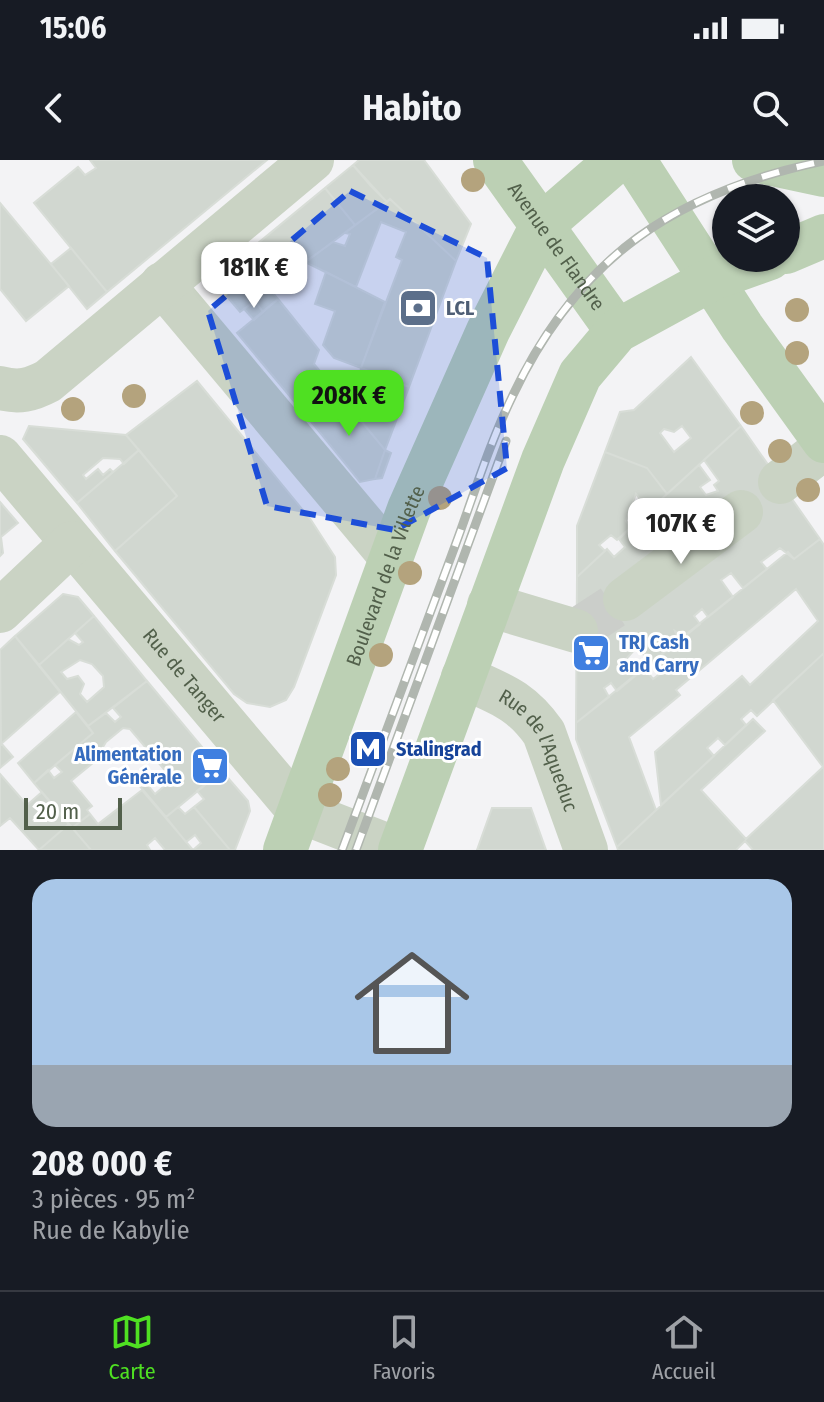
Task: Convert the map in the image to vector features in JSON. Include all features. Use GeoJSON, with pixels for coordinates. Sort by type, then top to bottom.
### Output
{"type":"FeatureCollection","features":[{"type":"Feature","properties":{"kind":"main road","name":"Avenue de Flandre"},"geometry":{"type":"LineString","coordinates":[[495,160],[617,331]]}},
{"type":"Feature","properties":{"kind":"main road","name":"Boulevard de la Villette"},"geometry":{"type":"LineString","coordinates":[[292,830],[391,557],[460,392],[542,225],[617,160]]}},
{"type":"Feature","properties":{"kind":"main road"},"geometry":{"type":"LineString","coordinates":[[634,160],[714,278],[742,327],[824,441]]}},
{"type":"Feature","properties":{"kind":"main road"},"geometry":{"type":"LineString","coordinates":[[754,160],[824,175]]}},
{"type":"Feature","properties":{"kind":"main road"},"geometry":{"type":"LineString","coordinates":[[800,246],[824,236]]}},
{"type":"Feature","properties":{"kind":"main road"},"geometry":{"type":"LineString","coordinates":[[400,850],[489,605],[574,385],[617,331],[714,278],[731,272]]}},
{"type":"Feature","properties":{"kind":"street"},"geometry":{"type":"LineString","coordinates":[[0,388],[16,392],[48,381],[312,160]]}},
{"type":"Feature","properties":{"kind":"street"},"geometry":{"type":"LineString","coordinates":[[162,284],[391,557]]}},
{"type":"Feature","properties":{"kind":"street"},"geometry":{"type":"LineString","coordinates":[[780,482],[824,448]]}},
{"type":"Feature","properties":{"kind":"street","name":"Rue de Tanger"},"geometry":{"type":"LineString","coordinates":[[0,457],[72,543],[292,830],[400,850]]}},
{"type":"Feature","properties":{"kind":"street"},"geometry":{"type":"LineString","coordinates":[[625,599],[741,512]]}},
{"type":"Feature","properties":{"kind":"street"},"geometry":{"type":"LineString","coordinates":[[0,611],[72,543]]}},
{"type":"Feature","properties":{"kind":"street"},"geometry":{"type":"LineString","coordinates":[[489,605],[576,631]]}},
{"type":"Feature","properties":{"kind":"street","name":"Rue de l'Aqueduc"},"geometry":{"type":"LineString","coordinates":[[463,677],[523,706],[544,733],[586,850]]}},
{"type":"Feature","properties":{"kind":"highlighted area"},"geometry":{"type":"Polygon","coordinates":[[[350,191],[487,258],[507,468],[395,530],[267,506],[208,311],[350,191]]]}},
{"type":"Feature","properties":{"kind":"building"},"geometry":{"type":"Polygon","coordinates":[[[90,160],[267,160],[107,292],[34,203],[78,167],[85,175],[96,168],[90,160]]]}},
{"type":"Feature","properties":{"kind":"building"},"geometry":{"type":"Polygon","coordinates":[[[359,160],[424,160],[471,224],[456,261],[390,199],[387,202],[370,185],[353,165],[359,160]]]}},
{"type":"Feature","properties":{"kind":"building"},"geometry":{"type":"Polygon","coordinates":[[[353,165],[387,202],[355,225],[325,188],[353,165]]]}},
{"type":"Feature","properties":{"kind":"building"},"geometry":{"type":"Polygon","coordinates":[[[325,188],[355,225],[270,289],[278,299],[263,312],[255,301],[240,312],[223,292],[228,288],[218,276],[325,188]]]}},
{"type":"Feature","properties":{"kind":"building"},"geometry":{"type":"Polygon","coordinates":[[[390,199],[456,261],[409,387],[361,368],[402,260],[396,257],[406,232],[381,222],[356,287],[305,262],[333,242],[345,246],[350,234],[345,233],[390,199]]]}},
{"type":"Feature","properties":{"kind":"building"},"geometry":{"type":"Polygon","coordinates":[[[0,203],[69,286],[26,321],[0,289],[0,203]]]}},
{"type":"Feature","properties":{"kind":"building"},"geometry":{"type":"Polygon","coordinates":[[[71,248],[107,292],[87,309],[51,264],[71,248]]]}},
{"type":"Feature","properties":{"kind":"building"},"geometry":{"type":"Polygon","coordinates":[[[326,272],[385,302],[361,368],[334,358],[323,345],[335,311],[315,304],[326,272]]]}},
{"type":"Feature","properties":{"kind":"building"},"geometry":{"type":"Polygon","coordinates":[[[278,299],[319,350],[314,364],[339,394],[308,418],[237,333],[278,299]]]}},
{"type":"Feature","properties":{"kind":"building"},"geometry":{"type":"Polygon","coordinates":[[[255,301],[263,312],[254,320],[244,309],[255,301]]]}},
{"type":"Feature","properties":{"kind":"building"},"geometry":{"type":"Polygon","coordinates":[[[691,357],[741,426],[667,494],[647,468],[605,452],[620,412],[634,410],[691,357]],[[682,426],[674,432],[664,429],[660,433],[674,452],[691,438],[682,426]]]}},
{"type":"Feature","properties":{"kind":"building"},"geometry":{"type":"Polygon","coordinates":[[[361,369],[409,387],[385,450],[347,404],[361,369]]]}},
{"type":"Feature","properties":{"kind":"building"},"geometry":{"type":"Polygon","coordinates":[[[197,381],[311,520],[335,557],[336,575],[294,687],[286,700],[270,707],[247,703],[234,694],[115,551],[177,496],[126,435],[197,381]]]}},
{"type":"Feature","properties":{"kind":"building"},"geometry":{"type":"Polygon","coordinates":[[[339,394],[385,450],[375,479],[360,482],[308,418],[339,394]]]}},
{"type":"Feature","properties":{"kind":"building"},"geometry":{"type":"Polygon","coordinates":[[[29,426],[126,435],[139,450],[124,464],[120,459],[103,458],[83,475],[86,479],[98,469],[103,475],[110,469],[113,472],[77,503],[23,439],[29,426]]]}},
{"type":"Feature","properties":{"kind":"building"},"geometry":{"type":"Polygon","coordinates":[[[741,426],[820,539],[794,559],[780,548],[761,562],[767,569],[743,588],[731,573],[721,580],[733,597],[708,617],[702,609],[694,616],[700,624],[684,637],[675,631],[679,641],[651,663],[637,647],[627,658],[634,666],[643,660],[647,666],[617,691],[611,683],[604,688],[609,697],[576,723],[577,577],[607,549],[614,557],[625,547],[619,539],[644,515],[652,526],[664,517],[655,505],[699,465],[710,480],[700,487],[706,495],[718,491],[714,485],[719,481],[704,460],[741,426]]]}},
{"type":"Feature","properties":{"kind":"building"},"geometry":{"type":"Polygon","coordinates":[[[139,450],[177,496],[115,551],[77,503],[139,450]]]}},
{"type":"Feature","properties":{"kind":"building"},"geometry":{"type":"Polygon","coordinates":[[[385,450],[391,453],[382,478],[375,479],[385,450]]]}},
{"type":"Feature","properties":{"kind":"building"},"geometry":{"type":"Polygon","coordinates":[[[605,452],[647,468],[667,494],[637,521],[634,517],[646,507],[636,494],[626,521],[631,527],[617,540],[611,535],[599,545],[605,551],[577,577],[577,526],[605,452]]]}},
{"type":"Feature","properties":{"kind":"building"},"geometry":{"type":"Polygon","coordinates":[[[0,502],[18,523],[1,537],[3,553],[0,556],[0,502]]]}},
{"type":"Feature","properties":{"kind":"building"},"geometry":{"type":"Polygon","coordinates":[[[820,539],[824,545],[824,653],[757,716],[751,710],[741,719],[746,725],[725,745],[718,738],[707,748],[714,756],[661,805],[655,752],[742,676],[750,685],[818,621],[796,589],[676,690],[680,695],[629,737],[656,810],[617,847],[576,739],[576,723],[644,668],[653,679],[661,673],[652,662],[788,552],[794,559],[820,539]]]}},
{"type":"Feature","properties":{"kind":"building"},"geometry":{"type":"Polygon","coordinates":[[[63,594],[78,597],[94,616],[39,665],[15,636],[63,594]]]}},
{"type":"Feature","properties":{"kind":"building"},"geometry":{"type":"Polygon","coordinates":[[[94,616],[147,681],[88,726],[39,665],[68,639],[79,645],[83,642],[75,633],[94,616]],[[80,660],[61,672],[67,679],[78,676],[84,684],[80,694],[87,702],[104,687],[103,676],[92,664],[80,660]]]}},
{"type":"Feature","properties":{"kind":"building"},"geometry":{"type":"Polygon","coordinates":[[[15,636],[60,692],[1,744],[0,650],[15,636]]]}},
{"type":"Feature","properties":{"kind":"building"},"geometry":{"type":"Polygon","coordinates":[[[824,653],[824,850],[753,850],[745,841],[736,850],[618,850],[617,847],[753,719],[765,731],[701,790],[746,839],[823,767],[773,700],[824,653]]]}},
{"type":"Feature","properties":{"kind":"building"},"geometry":{"type":"Polygon","coordinates":[[[147,681],[222,771],[166,817],[138,784],[143,779],[155,794],[169,782],[168,774],[130,729],[123,728],[106,742],[94,762],[71,781],[92,806],[87,810],[90,814],[72,828],[34,783],[48,770],[54,778],[62,772],[55,765],[93,733],[88,726],[106,713],[115,722],[121,717],[113,708],[147,681]]]}},
{"type":"Feature","properties":{"kind":"building"},"geometry":{"type":"Polygon","coordinates":[[[76,712],[93,733],[34,783],[18,763],[76,712]]]}},
{"type":"Feature","properties":{"kind":"building"},"geometry":{"type":"Polygon","coordinates":[[[0,742],[13,757],[0,768],[0,742]]]}},
{"type":"Feature","properties":{"kind":"building"},"geometry":{"type":"Polygon","coordinates":[[[222,771],[248,801],[250,811],[235,850],[230,850],[194,807],[204,799],[197,791],[222,771]]]}},
{"type":"Feature","properties":{"kind":"building"},"geometry":{"type":"Polygon","coordinates":[[[0,774],[27,805],[42,792],[69,824],[39,850],[10,818],[0,826],[0,774]]]}},
{"type":"Feature","properties":{"kind":"building"},"geometry":{"type":"Polygon","coordinates":[[[142,790],[193,850],[165,850],[155,838],[147,845],[150,850],[91,850],[72,828],[90,814],[98,824],[142,790]]]}},
{"type":"Feature","properties":{"kind":"building"},"geometry":{"type":"Polygon","coordinates":[[[178,807],[185,814],[194,807],[230,850],[193,850],[201,843],[195,835],[186,842],[166,817],[178,807]]]}},
{"type":"Feature","properties":{"kind":"building"},"geometry":{"type":"Polygon","coordinates":[[[492,808],[531,808],[546,850],[477,850],[492,808]]]}},
{"type":"Feature","properties":{"kind":"building"},"geometry":{"type":"Polygon","coordinates":[[[69,824],[91,850],[39,850],[69,824]]]}},
{"type":"Feature","properties":{"kind":"tunnel"},"geometry":{"type":"LineString","coordinates":[[576,631],[625,599]]}},
{"type":"Feature","properties":{"kind":"railway"},"geometry":{"type":"LineString","coordinates":[[342,850],[496,434],[539,346],[569,304],[601,268],[638,238],[678,212],[722,191],[771,174],[824,161]]}},
{"type":"Feature","properties":{"kind":"railway"},"geometry":{"type":"LineString","coordinates":[[356,850],[506,441]]}},
{"type":"Feature","properties":{"kind":"place","name":"LCL"},"geometry":{"type":"Point","coordinates":[418,308]}},
{"type":"Feature","properties":{"kind":"place","name":"TRJ Cash and Carry"},"geometry":{"type":"Point","coordinates":[591,653]}},
{"type":"Feature","properties":{"kind":"place","name":"Stalingrad"},"geometry":{"type":"Point","coordinates":[368,749]}},
{"type":"Feature","properties":{"kind":"place","name":"Alimentation Générale"},"geometry":{"type":"Point","coordinates":[210,766]}}]}
